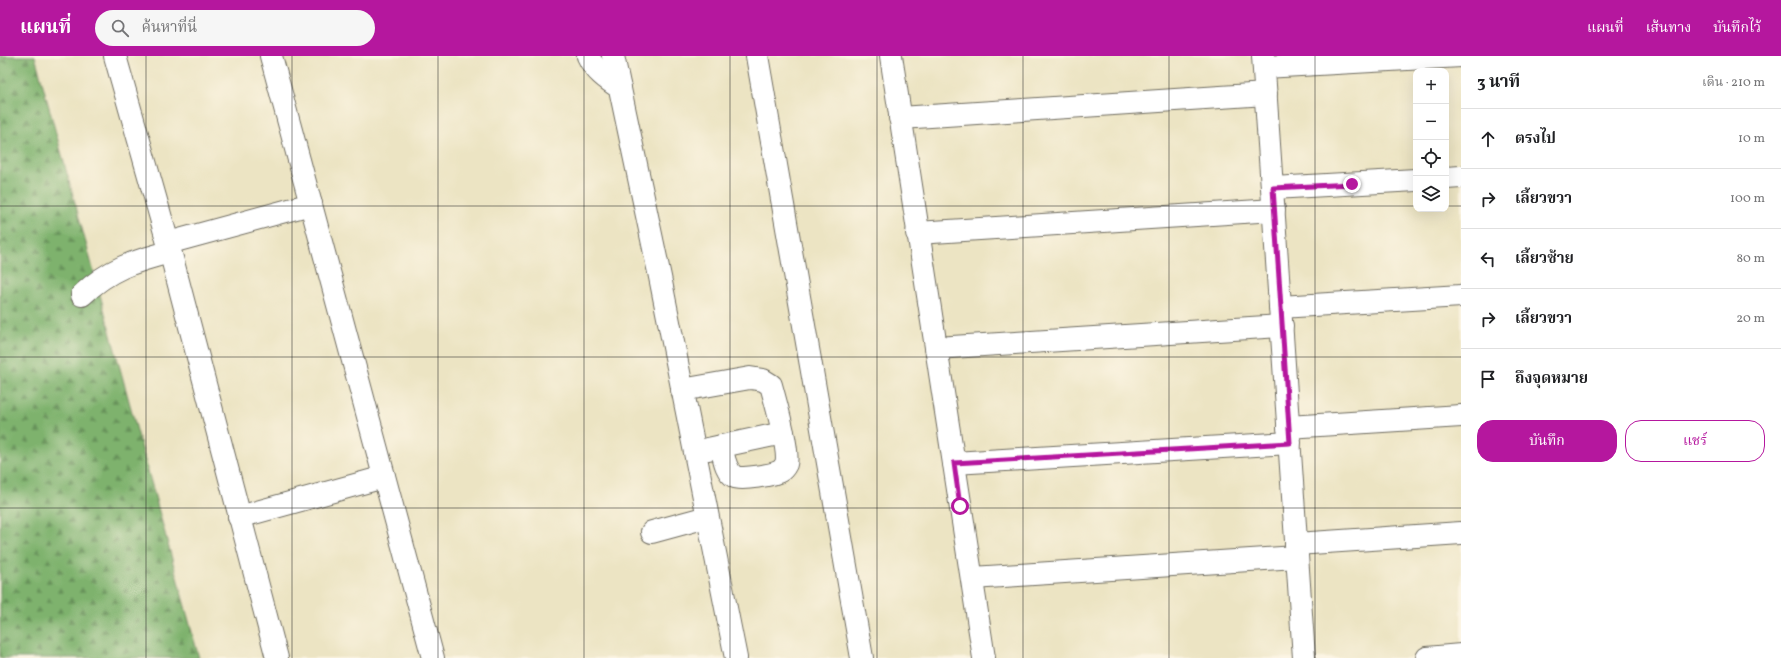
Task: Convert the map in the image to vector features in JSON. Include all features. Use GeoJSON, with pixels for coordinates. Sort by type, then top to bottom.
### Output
{"type":"FeatureCollection","features":[{"type":"Feature","properties":{"kind":"street"},"geometry":{"type":"LineString","coordinates":[[115,56],[169,248],[277,658]]}},
{"type":"Feature","properties":{"kind":"street"},"geometry":{"type":"LineString","coordinates":[[270,56],[433,658]]}},
{"type":"Feature","properties":{"kind":"street"},"geometry":{"type":"LineString","coordinates":[[588,56],[592,65],[602,76],[620,88]]}},
{"type":"Feature","properties":{"kind":"street"},"geometry":{"type":"LineString","coordinates":[[613,56],[736,658]]}},
{"type":"Feature","properties":{"kind":"street"},"geometry":{"type":"LineString","coordinates":[[757,56],[862,658]]}},
{"type":"Feature","properties":{"kind":"street"},"geometry":{"type":"LineString","coordinates":[[891,56],[984,658]]}},
{"type":"Feature","properties":{"kind":"street"},"geometry":{"type":"LineString","coordinates":[[1304,658],[1273,188],[1263,61],[1461,56]]}},
{"type":"Feature","properties":{"kind":"street"},"geometry":{"type":"LineString","coordinates":[[900,118],[1266,94]]}},
{"type":"Feature","properties":{"kind":"street"},"geometry":{"type":"LineString","coordinates":[[1449,178],[1461,177]]}},
{"type":"Feature","properties":{"kind":"street"},"geometry":{"type":"LineString","coordinates":[[1273,188],[1413,180]]}},
{"type":"Feature","properties":{"kind":"street"},"geometry":{"type":"LineString","coordinates":[[82,295],[95,282],[121,266],[169,248],[311,204]]}},
{"type":"Feature","properties":{"kind":"street"},"geometry":{"type":"LineString","coordinates":[[918,233],[1274,210]]}},
{"type":"Feature","properties":{"kind":"street"},"geometry":{"type":"LineString","coordinates":[[936,348],[1281,317],[1461,296]]}},
{"type":"Feature","properties":{"kind":"street"},"geometry":{"type":"LineString","coordinates":[[682,390],[750,378],[763,380],[771,385],[783,433],[787,458],[786,465],[781,471],[746,478],[736,478],[726,465],[721,446]]}},
{"type":"Feature","properties":{"kind":"street"},"geometry":{"type":"LineString","coordinates":[[954,463],[1289,435],[1461,416]]}},
{"type":"Feature","properties":{"kind":"street"},"geometry":{"type":"LineString","coordinates":[[694,452],[783,433]]}},
{"type":"Feature","properties":{"kind":"street"},"geometry":{"type":"LineString","coordinates":[[239,517],[384,477]]}},
{"type":"Feature","properties":{"kind":"street"},"geometry":{"type":"LineString","coordinates":[[652,532],[708,517]]}},
{"type":"Feature","properties":{"kind":"street"},"geometry":{"type":"LineString","coordinates":[[972,578],[1296,551],[1461,533]]}},
{"type":"Feature","properties":{"kind":"street"},"geometry":{"type":"LineString","coordinates":[[1426,658],[1461,655]]}},
{"type":"Feature","properties":{"kind":"green space"},"geometry":{"type":"Polygon","coordinates":[[[0,56],[35,56],[199,658],[0,658],[0,56]]]}},
{"type":"Feature","properties":{"kind":"route"},"geometry":{"type":"LineString","coordinates":[[960,506],[954,463],[1290,443],[1273,188],[1352,184]]}}]}
